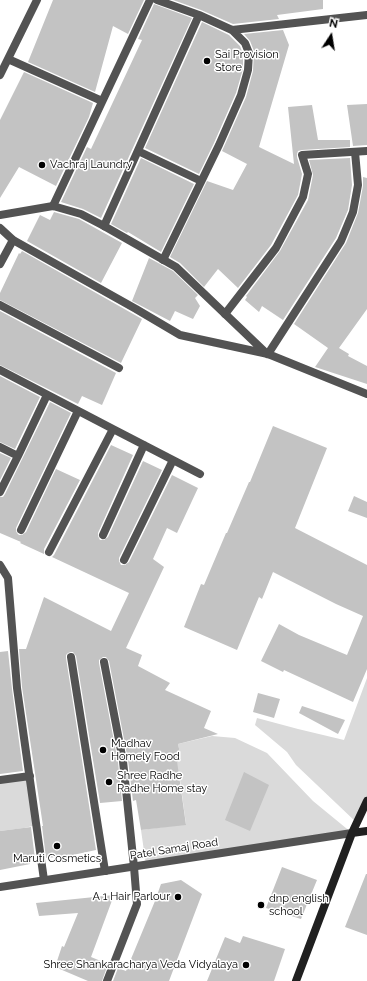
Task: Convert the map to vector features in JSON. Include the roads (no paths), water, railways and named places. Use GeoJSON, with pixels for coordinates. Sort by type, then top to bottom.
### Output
{"type":"FeatureCollection","features":[{"type":"Feature","properties":{"kind":"main road"},"geometry":{"type":"LineString","coordinates":[[296,981],[352,834],[367,801]]}},
{"type":"Feature","properties":{"kind":"main road"},"geometry":{"type":"LineString","coordinates":[[352,834],[367,831]]}},
{"type":"Feature","properties":{"kind":"street"},"geometry":{"type":"LineString","coordinates":[[0,75],[37,0]]}},
{"type":"Feature","properties":{"kind":"street"},"geometry":{"type":"LineString","coordinates":[[53,206],[150,0]]}},
{"type":"Feature","properties":{"kind":"street"},"geometry":{"type":"LineString","coordinates":[[157,0],[199,15],[232,30],[245,43],[249,53],[248,70],[240,95],[219,145],[163,260]]}},
{"type":"Feature","properties":{"kind":"street"},"geometry":{"type":"LineString","coordinates":[[104,226],[199,15]]}},
{"type":"Feature","properties":{"kind":"street"},"geometry":{"type":"LineString","coordinates":[[232,30],[367,15]]}},
{"type":"Feature","properties":{"kind":"street"},"geometry":{"type":"LineString","coordinates":[[8,58],[102,101]]}},
{"type":"Feature","properties":{"kind":"street"},"geometry":{"type":"LineString","coordinates":[[138,151],[202,181]]}},
{"type":"Feature","properties":{"kind":"street"},"geometry":{"type":"LineString","coordinates":[[225,314],[276,248],[303,197],[308,174],[302,155],[367,151]]}},
{"type":"Feature","properties":{"kind":"street"},"geometry":{"type":"LineString","coordinates":[[268,354],[340,241],[353,212],[358,185],[355,152]]}},
{"type":"Feature","properties":{"kind":"street"},"geometry":{"type":"LineString","coordinates":[[0,215],[53,206],[81,214],[176,267],[268,354]]}},
{"type":"Feature","properties":{"kind":"street"},"geometry":{"type":"LineString","coordinates":[[0,228],[13,240],[180,335],[268,354],[367,394]]}},
{"type":"Feature","properties":{"kind":"street"},"geometry":{"type":"LineString","coordinates":[[0,264],[13,240]]}},
{"type":"Feature","properties":{"kind":"street"},"geometry":{"type":"LineString","coordinates":[[0,305],[119,368]]}},
{"type":"Feature","properties":{"kind":"street"},"geometry":{"type":"LineString","coordinates":[[0,370],[200,474]]}},
{"type":"Feature","properties":{"kind":"street"},"geometry":{"type":"LineString","coordinates":[[0,492],[47,395]]}},
{"type":"Feature","properties":{"kind":"street"},"geometry":{"type":"LineString","coordinates":[[21,530],[78,411]]}},
{"type":"Feature","properties":{"kind":"street"},"geometry":{"type":"LineString","coordinates":[[49,552],[113,429]]}},
{"type":"Feature","properties":{"kind":"street"},"geometry":{"type":"LineString","coordinates":[[102,535],[144,445]]}},
{"type":"Feature","properties":{"kind":"street"},"geometry":{"type":"LineString","coordinates":[[0,447],[18,456]]}},
{"type":"Feature","properties":{"kind":"street"},"geometry":{"type":"LineString","coordinates":[[124,560],[173,460]]}},
{"type":"Feature","properties":{"kind":"street"},"geometry":{"type":"LineString","coordinates":[[0,565],[8,578],[17,688],[44,880]]}},
{"type":"Feature","properties":{"kind":"street"},"geometry":{"type":"LineString","coordinates":[[71,657],[105,871]]}},
{"type":"Feature","properties":{"kind":"street"},"geometry":{"type":"LineString","coordinates":[[104,662],[123,761],[137,904],[107,981]]}},
{"type":"Feature","properties":{"kind":"street"},"geometry":{"type":"LineString","coordinates":[[0,780],[30,776]]}},
{"type":"Feature","properties":{"kind":"street","name":"Patel Samaj Road"},"geometry":{"type":"LineString","coordinates":[[0,887],[352,834]]}},
{"type":"Feature","properties":{"kind":"place","name":"Sai Provision Store"},"geometry":{"type":"Point","coordinates":[207,61]}},
{"type":"Feature","properties":{"kind":"place","name":"Vachraj Laundry"},"geometry":{"type":"Point","coordinates":[42,165]}},
{"type":"Feature","properties":{"kind":"place","name":"Madhav Homely Food"},"geometry":{"type":"Point","coordinates":[103,750]}},
{"type":"Feature","properties":{"kind":"place","name":"Shree Radhe Radhe Home stay"},"geometry":{"type":"Point","coordinates":[109,782]}},
{"type":"Feature","properties":{"kind":"place","name":"Maruti Cosmetics"},"geometry":{"type":"Point","coordinates":[57,846]}},
{"type":"Feature","properties":{"kind":"place","name":"A 1 Hair Parlour"},"geometry":{"type":"Point","coordinates":[178,897]}},
{"type":"Feature","properties":{"kind":"place","name":"dnp english school"},"geometry":{"type":"Point","coordinates":[261,905]}},
{"type":"Feature","properties":{"kind":"place","name":"Shree Shankaracharya Veda Vidyalaya"},"geometry":{"type":"Point","coordinates":[246,965]}}]}
